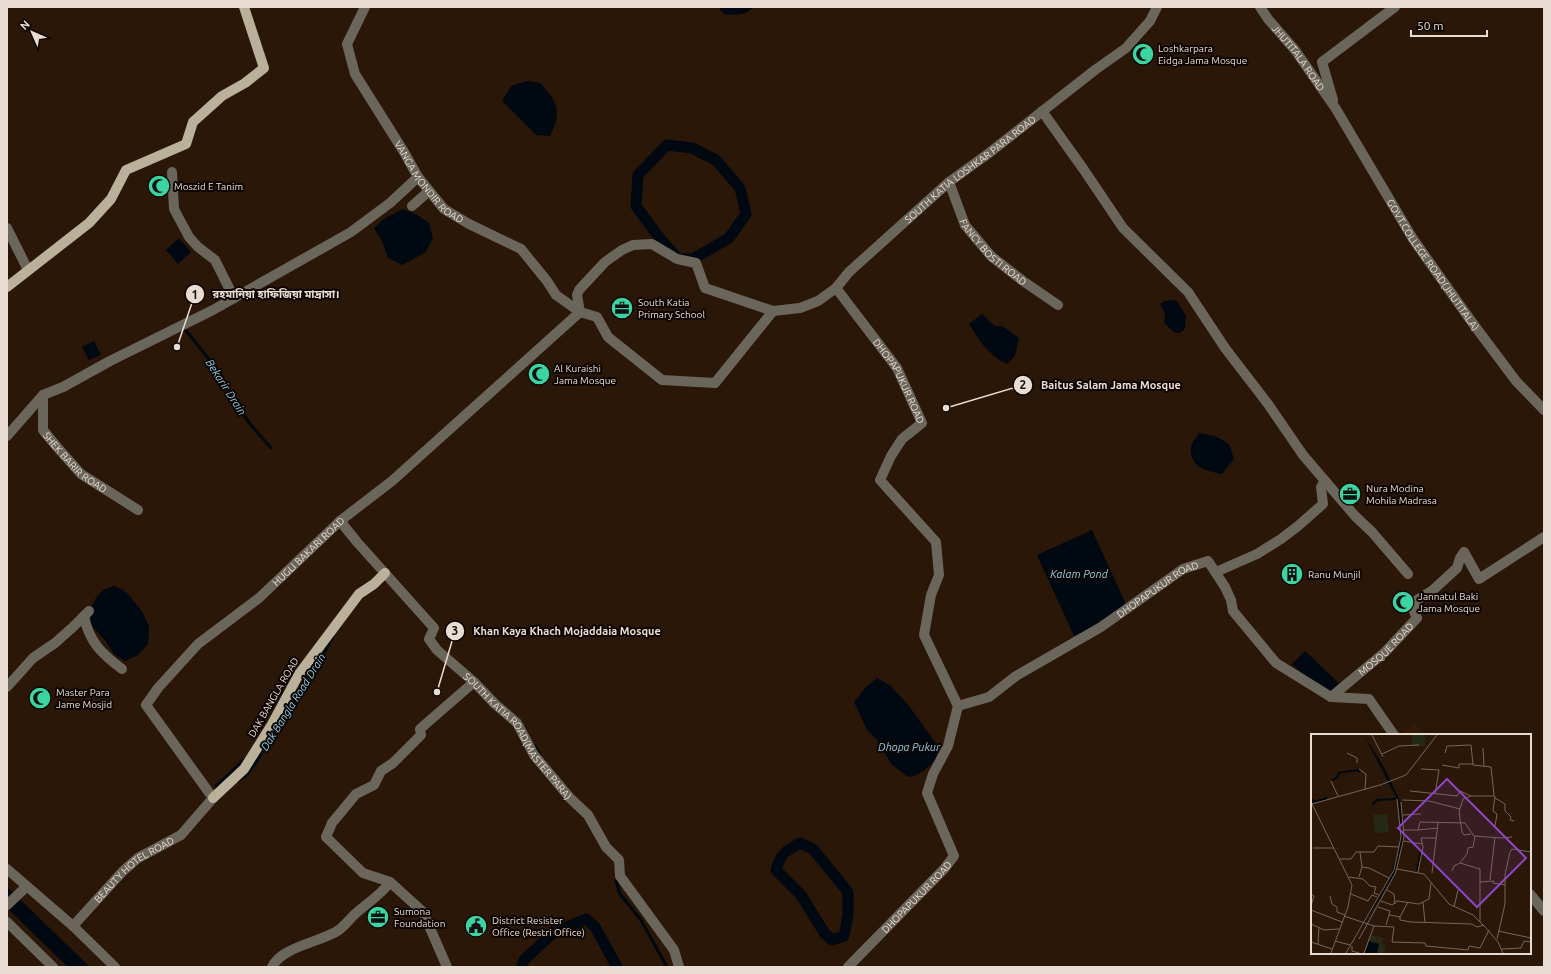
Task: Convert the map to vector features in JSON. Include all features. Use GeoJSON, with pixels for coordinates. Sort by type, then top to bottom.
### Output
{"type":"FeatureCollection","features":[{"type":"Feature","properties":{"kind":"main road"},"geometry":{"type":"LineString","coordinates":[[7,287],[88,223],[111,199],[126,170],[186,144],[193,122],[222,96],[246,82],[264,68],[244,7]]}},
{"type":"Feature","properties":{"kind":"main road","name":"DAK BANGLA ROAD"},"geometry":{"type":"LineString","coordinates":[[213,798],[244,769],[271,726],[299,674],[359,594],[374,584],[385,573]]}},
{"type":"Feature","properties":{"kind":"street","name":"VANGA MONDIR ROAD"},"geometry":{"type":"LineString","coordinates":[[366,7],[347,44],[354,74],[404,152],[418,177],[444,209],[469,224],[521,249],[547,281],[556,295],[580,312]]}},
{"type":"Feature","properties":{"kind":"street","name":"SOUTH KATIA LOSHKAR PARA ROAD"},"geometry":{"type":"LineString","coordinates":[[580,312],[577,295],[579,290],[605,262],[622,250],[633,246],[652,244],[677,259],[696,264],[705,288],[773,311],[800,308],[818,301],[836,288],[849,272],[948,182],[989,153],[1095,70],[1126,48],[1150,21],[1157,7]]}},
{"type":"Feature","properties":{"kind":"street","name":"JHUTITALA ROAD"},"geometry":{"type":"LineString","coordinates":[[1260,7],[1268,19],[1295,50],[1336,109]]}},
{"type":"Feature","properties":{"kind":"street"},"geometry":{"type":"LineString","coordinates":[[1336,109],[1322,62],[1395,7]]}},
{"type":"Feature","properties":{"kind":"street","name":"GOVT.COLLEGE ROAD(JHUTITALA)"},"geometry":{"type":"LineString","coordinates":[[1336,109],[1413,240],[1516,381],[1544,410]]}},
{"type":"Feature","properties":{"kind":"street"},"geometry":{"type":"LineString","coordinates":[[1042,112],[1084,170],[1123,228],[1188,292],[1225,348],[1268,404],[1302,455],[1408,574]]}},
{"type":"Feature","properties":{"kind":"street"},"geometry":{"type":"LineString","coordinates":[[172,172],[174,210],[189,237],[198,247],[215,260],[234,298]]}},
{"type":"Feature","properties":{"kind":"street"},"geometry":{"type":"LineString","coordinates":[[7,436],[43,395],[63,387],[110,361],[234,298],[351,232],[390,203],[418,177]]}},
{"type":"Feature","properties":{"kind":"street","name":"FANCY BOSTI ROAD"},"geometry":{"type":"LineString","coordinates":[[948,182],[964,225],[991,256],[1023,281],[1058,305]]}},
{"type":"Feature","properties":{"kind":"street"},"geometry":{"type":"LineString","coordinates":[[412,206],[429,190]]}},
{"type":"Feature","properties":{"kind":"street"},"geometry":{"type":"LineString","coordinates":[[7,228],[28,270]]}},
{"type":"Feature","properties":{"kind":"street","name":"DHOPAPUKUR ROAD"},"geometry":{"type":"LineString","coordinates":[[836,288],[897,368],[922,423],[902,439],[891,456],[880,480],[936,542],[939,575],[931,596],[924,635],[958,706],[948,746],[933,774],[927,793],[954,856],[944,869],[848,967]]}},
{"type":"Feature","properties":{"kind":"street"},"geometry":{"type":"LineString","coordinates":[[580,312],[597,317],[608,336],[662,380],[715,383],[773,311]]}},
{"type":"Feature","properties":{"kind":"street","name":"HUGLI BAKARI ROAD"},"geometry":{"type":"LineString","coordinates":[[213,798],[146,705],[158,688],[198,644],[259,598],[340,521],[392,481],[580,312]]}},
{"type":"Feature","properties":{"kind":"street","name":"SHEK BARIR ROAD"},"geometry":{"type":"LineString","coordinates":[[43,395],[43,430],[57,447],[81,474],[138,510]]}},
{"type":"Feature","properties":{"kind":"street"},"geometry":{"type":"LineString","coordinates":[[1216,572],[1257,554],[1298,526],[1323,504],[1321,488],[1325,481]]}},
{"type":"Feature","properties":{"kind":"street","name":"SOUTH KATIA ROAD(MASTER PARA)"},"geometry":{"type":"LineString","coordinates":[[340,521],[434,628],[430,639],[437,650],[474,682],[495,704],[517,723],[534,755],[570,798],[588,815],[606,847],[619,860],[620,876],[674,950],[679,967]]}},
{"type":"Feature","properties":{"kind":"street","name":"MOSQUE ROAD"},"geometry":{"type":"LineString","coordinates":[[1331,697],[1385,652],[1417,618],[1413,609],[1417,600],[1433,590],[1457,568],[1460,558],[1464,552],[1479,579],[1544,537]]}},
{"type":"Feature","properties":{"kind":"street","name":"DHOPAPUKUR ROAD"},"geometry":{"type":"LineString","coordinates":[[958,706],[989,697],[1016,676],[1101,627],[1183,569],[1208,561],[1216,572],[1231,600],[1233,611],[1276,663],[1331,697],[1369,699],[1393,734]]}},
{"type":"Feature","properties":{"kind":"street"},"geometry":{"type":"LineString","coordinates":[[7,687],[33,658],[55,642],[86,613],[86,629],[96,645],[107,658],[122,668]]}},
{"type":"Feature","properties":{"kind":"street"},"geometry":{"type":"LineString","coordinates":[[447,967],[423,912],[390,882],[363,874],[326,837],[327,831],[356,794],[374,785],[381,771],[393,763],[420,735],[420,729],[423,725],[435,717],[446,705],[463,693],[474,682]]}},
{"type":"Feature","properties":{"kind":"street","name":"BEAUTY HOTEL ROAD"},"geometry":{"type":"LineString","coordinates":[[73,926],[123,871],[138,858],[181,835],[213,798]]}},
{"type":"Feature","properties":{"kind":"street"},"geometry":{"type":"LineString","coordinates":[[7,869],[26,887],[73,926],[115,967]]}},
{"type":"Feature","properties":{"kind":"street"},"geometry":{"type":"LineString","coordinates":[[272,967],[275,961],[292,950],[319,940],[339,930],[385,889],[390,882]]}},
{"type":"Feature","properties":{"kind":"street"},"geometry":{"type":"LineString","coordinates":[[7,905],[26,887]]}},
{"type":"Feature","properties":{"kind":"street"},"geometry":{"type":"LineString","coordinates":[[1531,895],[1544,911]]}},
{"type":"Feature","properties":{"kind":"street"},"geometry":{"type":"LineString","coordinates":[[7,922],[53,967]]}},
{"type":"Feature","properties":{"kind":"shaded area"},"geometry":{"type":"Polygon","coordinates":[[[1414,723],[1420,729],[1415,734],[1404,733],[1414,723]]]}},
{"type":"Feature","properties":{"kind":"water"},"geometry":{"type":"Polygon","coordinates":[[[718,7],[754,7],[747,12],[736,15],[724,14],[718,7]]]}},
{"type":"Feature","properties":{"kind":"water"},"geometry":{"type":"Polygon","coordinates":[[[527,81],[540,83],[554,102],[557,114],[554,128],[550,136],[536,135],[502,101],[511,86],[527,81]]]}},
{"type":"Feature","properties":{"kind":"water"},"geometry":{"type":"Polygon","coordinates":[[[403,209],[417,215],[429,223],[433,238],[426,252],[402,265],[388,258],[382,241],[374,228],[385,218],[403,209]]]}},
{"type":"Feature","properties":{"kind":"water"},"geometry":{"type":"Polygon","coordinates":[[[179,238],[191,252],[178,264],[166,250],[179,238]]]}},
{"type":"Feature","properties":{"kind":"water"},"geometry":{"type":"Polygon","coordinates":[[[1176,300],[1186,316],[1185,328],[1180,333],[1175,333],[1164,323],[1165,314],[1160,304],[1164,301],[1176,300]]]}},
{"type":"Feature","properties":{"kind":"water"},"geometry":{"type":"Polygon","coordinates":[[[982,314],[995,326],[1002,326],[1019,338],[1015,356],[1007,364],[990,352],[969,324],[982,314]]]}},
{"type":"Feature","properties":{"kind":"water"},"geometry":{"type":"Polygon","coordinates":[[[94,341],[101,355],[89,360],[82,347],[94,341]]]}},
{"type":"Feature","properties":{"kind":"water"},"geometry":{"type":"Polygon","coordinates":[[[1199,433],[1215,436],[1229,444],[1234,459],[1222,474],[1206,470],[1196,464],[1193,460],[1191,447],[1199,433]]]}},
{"type":"Feature","properties":{"kind":"water","name":"Kalam Pond"},"geometry":{"type":"Polygon","coordinates":[[[1092,530],[1129,611],[1074,636],[1037,555],[1092,530]]]}},
{"type":"Feature","properties":{"kind":"water"},"geometry":{"type":"Polygon","coordinates":[[[114,586],[123,590],[129,595],[143,613],[149,627],[148,644],[138,655],[125,661],[114,654],[105,640],[91,625],[89,611],[96,598],[103,590],[114,586]]]}},
{"type":"Feature","properties":{"kind":"water"},"geometry":{"type":"Polygon","coordinates":[[[1305,651],[1342,686],[1329,700],[1292,664],[1305,651]]]}},
{"type":"Feature","properties":{"kind":"water","name":"Dhopa Pukur"},"geometry":{"type":"Polygon","coordinates":[[[877,678],[891,686],[909,706],[938,746],[936,759],[924,771],[916,775],[908,777],[891,764],[878,741],[867,730],[854,702],[866,687],[877,678]]]}},
{"type":"Feature","properties":{"kind":"water"},"geometry":{"type":"Polygon","coordinates":[[[7,887],[90,967],[68,967],[7,908],[7,887]]]}},
{"type":"Feature","properties":{"kind":"waterway"},"geometry":{"type":"LineString","coordinates":[[667,145],[692,148],[716,160],[740,188],[746,214],[729,238],[693,259],[678,259],[659,237],[636,206],[638,175],[667,145]]}},
{"type":"Feature","properties":{"kind":"waterway","name":"Bekarir Drain"},"geometry":{"type":"LineString","coordinates":[[183,327],[220,373],[234,402],[271,448]]}},
{"type":"Feature","properties":{"kind":"waterway","name":"Dak Bangla Road Drain"},"geometry":{"type":"LineString","coordinates":[[238,781],[248,774],[282,723],[306,681],[320,661],[333,636]]}},
{"type":"Feature","properties":{"kind":"waterway"},"geometry":{"type":"LineString","coordinates":[[534,745],[540,755]]}},
{"type":"Feature","properties":{"kind":"waterway","name":"Dak Bangla Road Drain"},"geometry":{"type":"LineString","coordinates":[[216,786],[244,760]]}},
{"type":"Feature","properties":{"kind":"waterway"},"geometry":{"type":"LineString","coordinates":[[800,843],[813,849],[848,892],[848,915],[844,936],[832,940],[825,934],[801,895],[776,870],[784,853],[800,843]]}},
{"type":"Feature","properties":{"kind":"waterway"},"geometry":{"type":"LineString","coordinates":[[616,881],[620,894],[641,920],[667,967]]}},
{"type":"Feature","properties":{"kind":"waterway"},"geometry":{"type":"LineString","coordinates":[[522,967],[524,960],[554,932],[586,919],[595,927],[617,967]]}},
{"type":"Feature","properties":{"kind":"place","name":"Loshkarpara Eidga Jama Mosque"},"geometry":{"type":"Point","coordinates":[1143,54]}},
{"type":"Feature","properties":{"kind":"place","name":"Moszid E Tanim"},"geometry":{"type":"Point","coordinates":[159,186]}},
{"type":"Feature","properties":{"kind":"place","name":"South Katia Primary School"},"geometry":{"type":"Point","coordinates":[622,308]}},
{"type":"Feature","properties":{"kind":"place","name":"রহমানিয়া হাফিজিয়া মাদ্রাসা।"},"geometry":{"type":"Point","coordinates":[177,347]}},
{"type":"Feature","properties":{"kind":"place","name":"Al Kuraishi Jama Mosque"},"geometry":{"type":"Point","coordinates":[539,374]}},
{"type":"Feature","properties":{"kind":"place","name":"Baitus Salam Jama Mosque"},"geometry":{"type":"Point","coordinates":[946,408]}},
{"type":"Feature","properties":{"kind":"place","name":"Nura Modina Mohila Madrasa"},"geometry":{"type":"Point","coordinates":[1350,494]}},
{"type":"Feature","properties":{"kind":"place","name":"Ranu Munjil"},"geometry":{"type":"Point","coordinates":[1292,574]}},
{"type":"Feature","properties":{"kind":"place","name":"Jannatul Baki Jama Mosque"},"geometry":{"type":"Point","coordinates":[1403,602]}},
{"type":"Feature","properties":{"kind":"place","name":"Khan Kaya Khach Mojaddaia Mosque"},"geometry":{"type":"Point","coordinates":[437,692]}},
{"type":"Feature","properties":{"kind":"place","name":"Master Para Jame Mosjid"},"geometry":{"type":"Point","coordinates":[40,698]}},
{"type":"Feature","properties":{"kind":"place","name":"Sumona Foundation"},"geometry":{"type":"Point","coordinates":[378,917]}},
{"type":"Feature","properties":{"kind":"place","name":"District Resister Office (Restri Office)"},"geometry":{"type":"Point","coordinates":[476,926]}}]}
